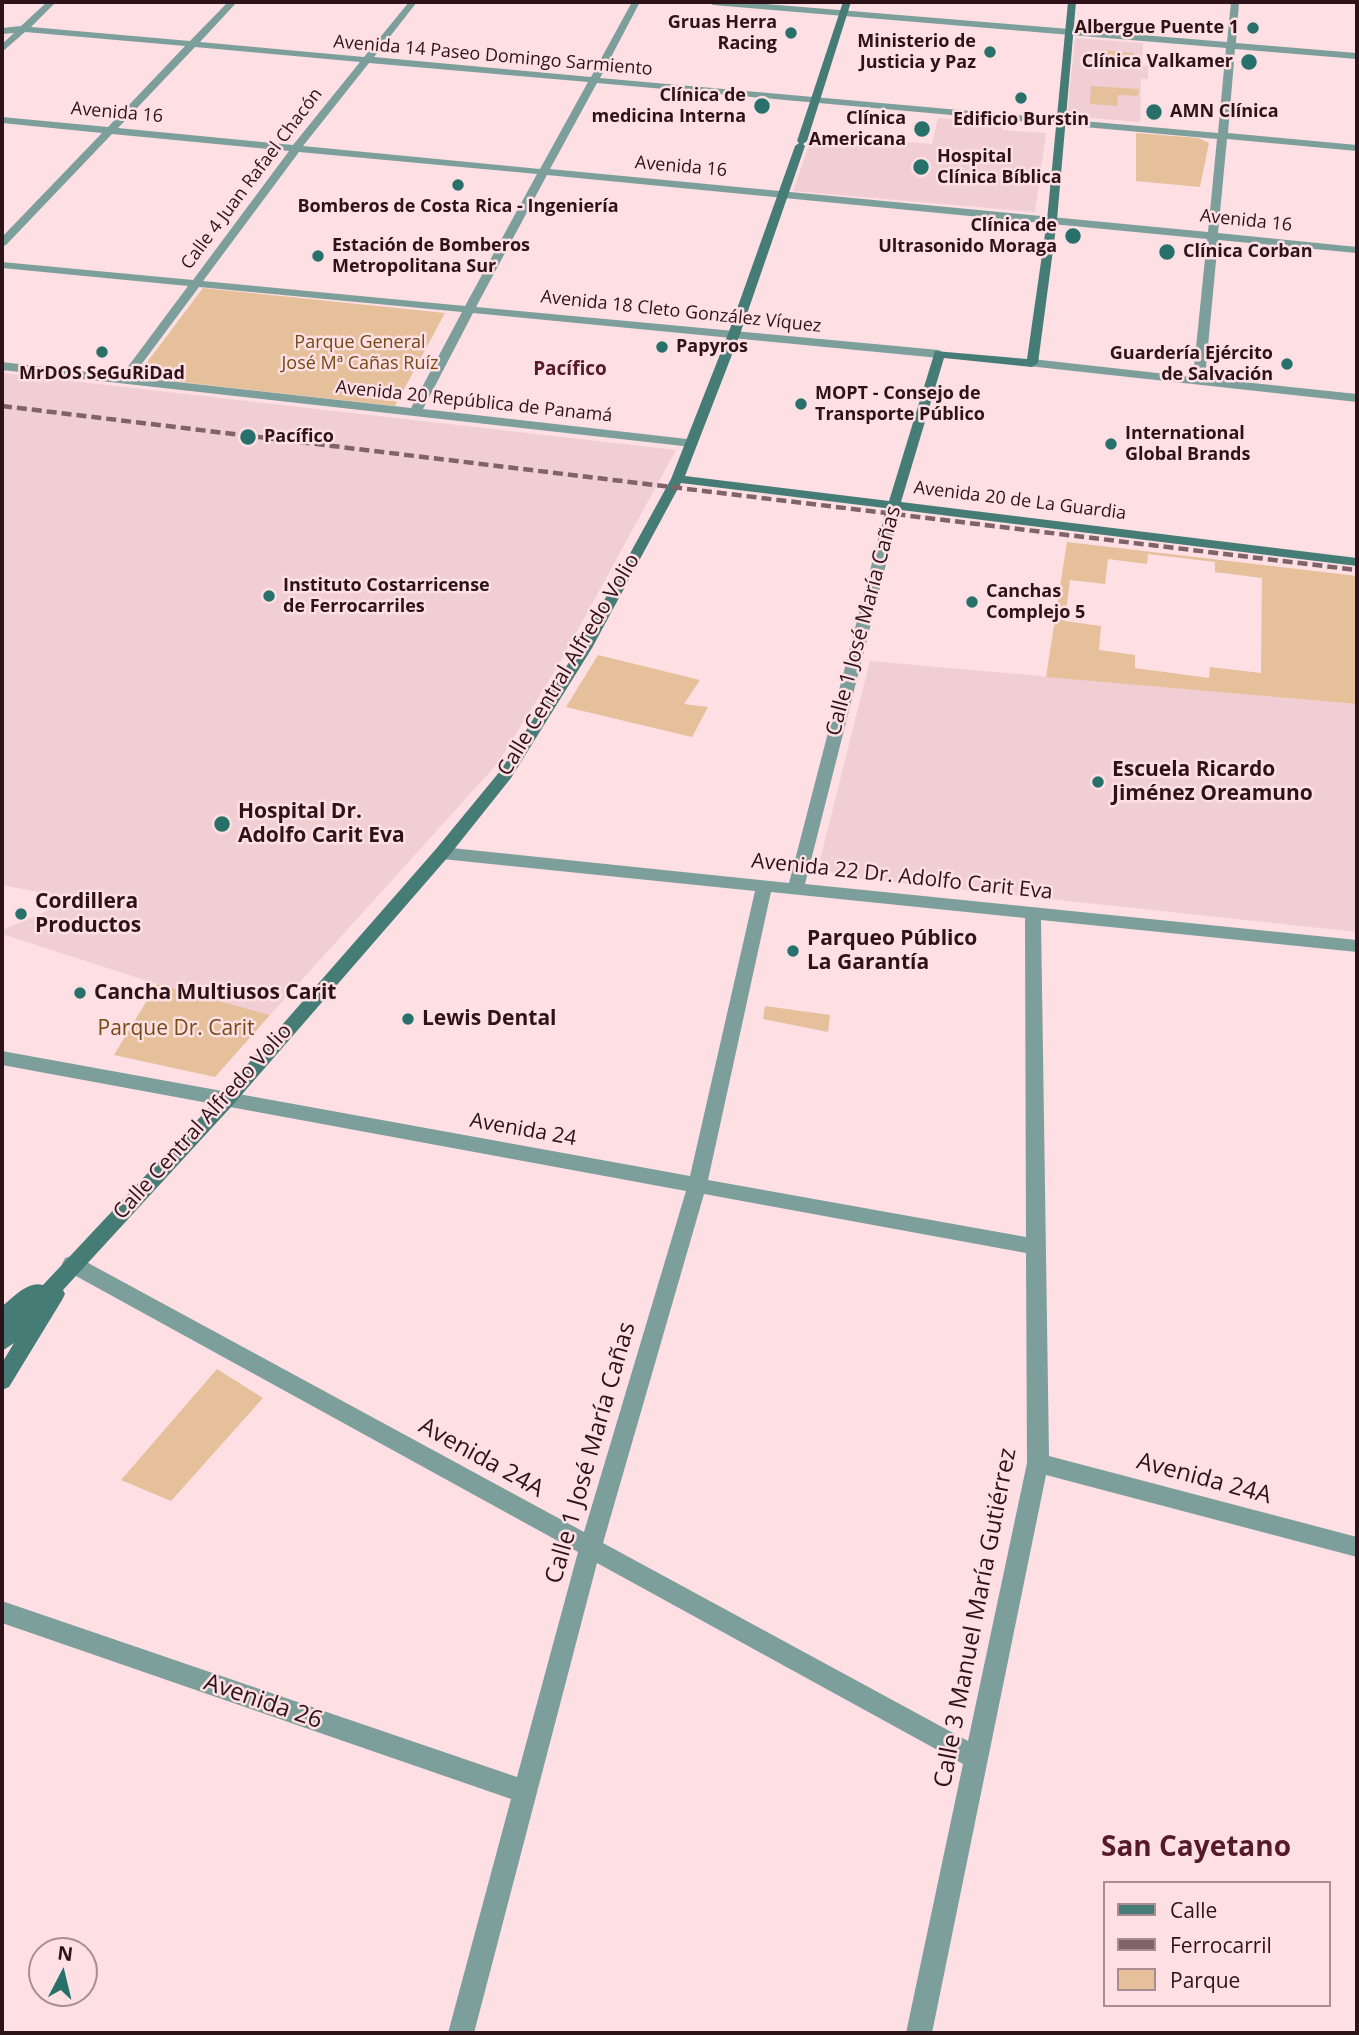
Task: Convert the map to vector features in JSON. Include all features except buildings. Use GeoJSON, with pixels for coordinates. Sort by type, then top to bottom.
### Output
{"type":"FeatureCollection","features":[{"type":"Feature","properties":{"kind":"street"},"geometry":{"type":"LineString","coordinates":[[2,49],[52,2]]}},
{"type":"Feature","properties":{"kind":"street"},"geometry":{"type":"LineString","coordinates":[[2,243],[233,2]]}},
{"type":"Feature","properties":{"kind":"street","name":"Calle 4 Juan Rafael Chacón"},"geometry":{"type":"LineString","coordinates":[[124,381],[297,147],[413,2]]}},
{"type":"Feature","properties":{"kind":"street"},"geometry":{"type":"LineString","coordinates":[[415,413],[636,2]]}},
{"type":"Feature","properties":{"kind":"street"},"geometry":{"type":"LineString","coordinates":[[713,2],[1357,57]]}},
{"type":"Feature","properties":{"kind":"street","name":"Calle Central Alfredo Volio"},"geometry":{"type":"LineString","coordinates":[[2,1342],[225,1102],[442,853],[506,775],[550,706],[677,479],[785,195],[847,2]]}},
{"type":"Feature","properties":{"kind":"street"},"geometry":{"type":"LineString","coordinates":[[1032,363],[1052,220],[1072,2]]}},
{"type":"Feature","properties":{"kind":"street"},"geometry":{"type":"LineString","coordinates":[[1199,380],[1235,2]]}},
{"type":"Feature","properties":{"kind":"street","name":"Avenida 14 Paseo Domingo Sarmiento"},"geometry":{"type":"LineString","coordinates":[[2,31],[23,29],[194,43],[365,61],[1357,148]]}},
{"type":"Feature","properties":{"kind":"street","name":"Avenida 16"},"geometry":{"type":"LineString","coordinates":[[2,120],[1357,250]]}},
{"type":"Feature","properties":{"kind":"street","name":"Avenida 18 Cleto González Víquez"},"geometry":{"type":"LineString","coordinates":[[2,265],[1032,363],[1357,398]]}},
{"type":"Feature","properties":{"kind":"street","name":"Calle 1 José María Cañas"},"geometry":{"type":"LineString","coordinates":[[796,889],[894,505],[939,354]]}},
{"type":"Feature","properties":{"kind":"street","name":"Avenida 20 República de Panamá"},"geometry":{"type":"LineString","coordinates":[[2,366],[692,443]]}},
{"type":"Feature","properties":{"kind":"street","name":"Avenida 20 de La Guardia"},"geometry":{"type":"LineString","coordinates":[[677,479],[1357,562]]}},
{"type":"Feature","properties":{"kind":"street","name":"Avenida 22 Dr. Adolfo Carit Eva"},"geometry":{"type":"LineString","coordinates":[[442,853],[1357,946]]}},
{"type":"Feature","properties":{"kind":"street","name":"Calle 1 José María Cañas"},"geometry":{"type":"LineString","coordinates":[[461,2033],[590,1548],[698,1184],[764,886]]}},
{"type":"Feature","properties":{"kind":"street","name":"Calle 3 Manuel María Gutiérrez"},"geometry":{"type":"LineString","coordinates":[[919,2033],[1038,1463],[1034,914]]}},
{"type":"Feature","properties":{"kind":"street","name":"Avenida 24"},"geometry":{"type":"LineString","coordinates":[[2,1058],[225,1102],[698,1184],[1037,1247]]}},
{"type":"Feature","properties":{"kind":"street"},"geometry":{"type":"LineString","coordinates":[[2,1318],[72,1264]]}},
{"type":"Feature","properties":{"kind":"street","name":"Calle Central Alfredo Volio"},"geometry":{"type":"LineString","coordinates":[[2,1381],[72,1264]]}},
{"type":"Feature","properties":{"kind":"street","name":"Avenida 24A"},"geometry":{"type":"LineString","coordinates":[[72,1264],[975,1758]]}},
{"type":"Feature","properties":{"kind":"street","name":"Avenida 24A"},"geometry":{"type":"LineString","coordinates":[[1038,1463],[1357,1547]]}},
{"type":"Feature","properties":{"kind":"street","name":"Avenida 26"},"geometry":{"type":"LineString","coordinates":[[2,1612],[524,1791]]}},
{"type":"Feature","properties":{"kind":"shaded area"},"geometry":{"type":"Polygon","coordinates":[[[1075,38],[1143,43],[1142,65],[1148,66],[1148,79],[1141,79],[1140,122],[1067,116],[1075,38]]]}},
{"type":"Feature","properties":{"kind":"shaded area","name":"Hospital Clínica Bíblica"},"geometry":{"type":"Polygon","coordinates":[[[938,118],[1003,123],[1002,130],[1046,133],[1035,212],[793,191],[813,134],[932,144],[938,118]]]}},
{"type":"Feature","properties":{"kind":"shaded area"},"geometry":{"type":"Polygon","coordinates":[[[2,373],[676,450],[558,666],[498,763],[270,1015],[157,984],[2,934],[2,930],[75,899],[2,885],[2,373]]]}},
{"type":"Feature","properties":{"kind":"shaded area","name":"Escuela Ricardo Jiménez Oreamuno"},"geometry":{"type":"Polygon","coordinates":[[[870,661],[1357,704],[1357,932],[835,876],[820,860],[870,661]]]}},
{"type":"Feature","properties":{"kind":"green space"},"geometry":{"type":"Polygon","coordinates":[[[1101,50],[1134,53],[1134,68],[1100,66],[1101,50]]]}},
{"type":"Feature","properties":{"kind":"green space"},"geometry":{"type":"Polygon","coordinates":[[[1091,86],[1139,89],[1138,96],[1118,95],[1117,106],[1090,104],[1091,86]]]}},
{"type":"Feature","properties":{"kind":"green space"},"geometry":{"type":"Polygon","coordinates":[[[1136,133],[1198,138],[1209,143],[1200,187],[1136,181],[1136,133]]]}},
{"type":"Feature","properties":{"kind":"green space","name":"Parque General José Mª Cañas Ruíz"},"geometry":{"type":"Polygon","coordinates":[[[203,288],[445,313],[395,406],[136,377],[203,288]]]}},
{"type":"Feature","properties":{"kind":"green space"},"geometry":{"type":"Polygon","coordinates":[[[1067,542],[1357,576],[1357,704],[1046,677],[1067,542]],[[1148,554],[1147,564],[1108,559],[1105,584],[1070,580],[1065,621],[1101,626],[1099,650],[1135,655],[1135,668],[1209,678],[1210,667],[1261,673],[1262,578],[1215,572],[1215,562],[1148,554]]]}},
{"type":"Feature","properties":{"kind":"green space"},"geometry":{"type":"Polygon","coordinates":[[[598,655],[700,680],[684,704],[708,707],[692,737],[566,707],[598,655]]]}},
{"type":"Feature","properties":{"kind":"green space","name":"Parque Dr. Carit"},"geometry":{"type":"Polygon","coordinates":[[[157,984],[270,1015],[215,1077],[114,1055],[157,984]]]}},
{"type":"Feature","properties":{"kind":"green space"},"geometry":{"type":"Polygon","coordinates":[[[765,1006],[830,1015],[828,1032],[763,1019],[765,1006]]]}},
{"type":"Feature","properties":{"kind":"green space"},"geometry":{"type":"Polygon","coordinates":[[[217,1369],[263,1398],[171,1501],[121,1480],[217,1369]]]}},
{"type":"Feature","properties":{"kind":"railway"},"geometry":{"type":"LineString","coordinates":[[2,406],[1357,570]]}},
{"type":"Feature","properties":{"kind":"place","name":"Albergue Puente 1"},"geometry":{"type":"Point","coordinates":[1253,28]}},
{"type":"Feature","properties":{"kind":"place","name":"Gruas Herra Racing"},"geometry":{"type":"Point","coordinates":[791,33]}},
{"type":"Feature","properties":{"kind":"place","name":"Ministerio de Justicia y Paz"},"geometry":{"type":"Point","coordinates":[990,52]}},
{"type":"Feature","properties":{"kind":"place","name":"Clínica Valkamer"},"geometry":{"type":"Point","coordinates":[1249,62]}},
{"type":"Feature","properties":{"kind":"place","name":"Edificio Burstin"},"geometry":{"type":"Point","coordinates":[1021,98]}},
{"type":"Feature","properties":{"kind":"place","name":"Clínica de medicina Interna"},"geometry":{"type":"Point","coordinates":[762,106]}},
{"type":"Feature","properties":{"kind":"place","name":"AMN Clínica"},"geometry":{"type":"Point","coordinates":[1154,112]}},
{"type":"Feature","properties":{"kind":"place","name":"Clínica Americana"},"geometry":{"type":"Point","coordinates":[922,129]}},
{"type":"Feature","properties":{"kind":"place","name":"Hospital Clínica Bíblica"},"geometry":{"type":"Point","coordinates":[921,167]}},
{"type":"Feature","properties":{"kind":"place","name":"Bomberos de Costa Rica - Ingeniería"},"geometry":{"type":"Point","coordinates":[458,185]}},
{"type":"Feature","properties":{"kind":"place","name":"Clínica de Ultrasonido Moraga"},"geometry":{"type":"Point","coordinates":[1073,236]}},
{"type":"Feature","properties":{"kind":"place","name":"Clínica Corban"},"geometry":{"type":"Point","coordinates":[1167,252]}},
{"type":"Feature","properties":{"kind":"place","name":"Estación de Bomberos Metropolitana Sur"},"geometry":{"type":"Point","coordinates":[318,256]}},
{"type":"Feature","properties":{"kind":"place","name":"Papyros"},"geometry":{"type":"Point","coordinates":[662,347]}},
{"type":"Feature","properties":{"kind":"place","name":"MrDOS SeGuRiDad"},"geometry":{"type":"Point","coordinates":[102,352]}},
{"type":"Feature","properties":{"kind":"place","name":"Guardería Ejército de Salvación"},"geometry":{"type":"Point","coordinates":[1287,364]}},
{"type":"Feature","properties":{"kind":"place","name":"MOPT - Consejo de Transporte Público"},"geometry":{"type":"Point","coordinates":[801,404]}},
{"type":"Feature","properties":{"kind":"place","name":"Pacífico"},"geometry":{"type":"Point","coordinates":[248,437]}},
{"type":"Feature","properties":{"kind":"place","name":"International Global Brands"},"geometry":{"type":"Point","coordinates":[1111,444]}},
{"type":"Feature","properties":{"kind":"place","name":"Instituto Costarricense de Ferrocarriles"},"geometry":{"type":"Point","coordinates":[269,596]}},
{"type":"Feature","properties":{"kind":"place","name":"Canchas Complejo 5"},"geometry":{"type":"Point","coordinates":[972,602]}},
{"type":"Feature","properties":{"kind":"place","name":"Escuela Ricardo Jiménez Oreamuno"},"geometry":{"type":"Point","coordinates":[1098,782]}},
{"type":"Feature","properties":{"kind":"place","name":"Hospital Dr. Adolfo Carit Eva"},"geometry":{"type":"Point","coordinates":[222,824]}},
{"type":"Feature","properties":{"kind":"place","name":"Cordillera Productos"},"geometry":{"type":"Point","coordinates":[21,914]}},
{"type":"Feature","properties":{"kind":"place","name":"Parqueo Público La Garantía"},"geometry":{"type":"Point","coordinates":[793,951]}},
{"type":"Feature","properties":{"kind":"place","name":"Cancha Multiusos Carit"},"geometry":{"type":"Point","coordinates":[80,993]}},
{"type":"Feature","properties":{"kind":"place","name":"Lewis Dental"},"geometry":{"type":"Point","coordinates":[408,1019]}},
{"type":"Feature","properties":{"kind":"district","name":"Pacífico"},"geometry":{"type":"Point","coordinates":[570,370]}},
{"type":"Feature","properties":{"kind":"district","name":"San Cayetano"},"geometry":{"type":"Point","coordinates":[1196,1848]}}]}
